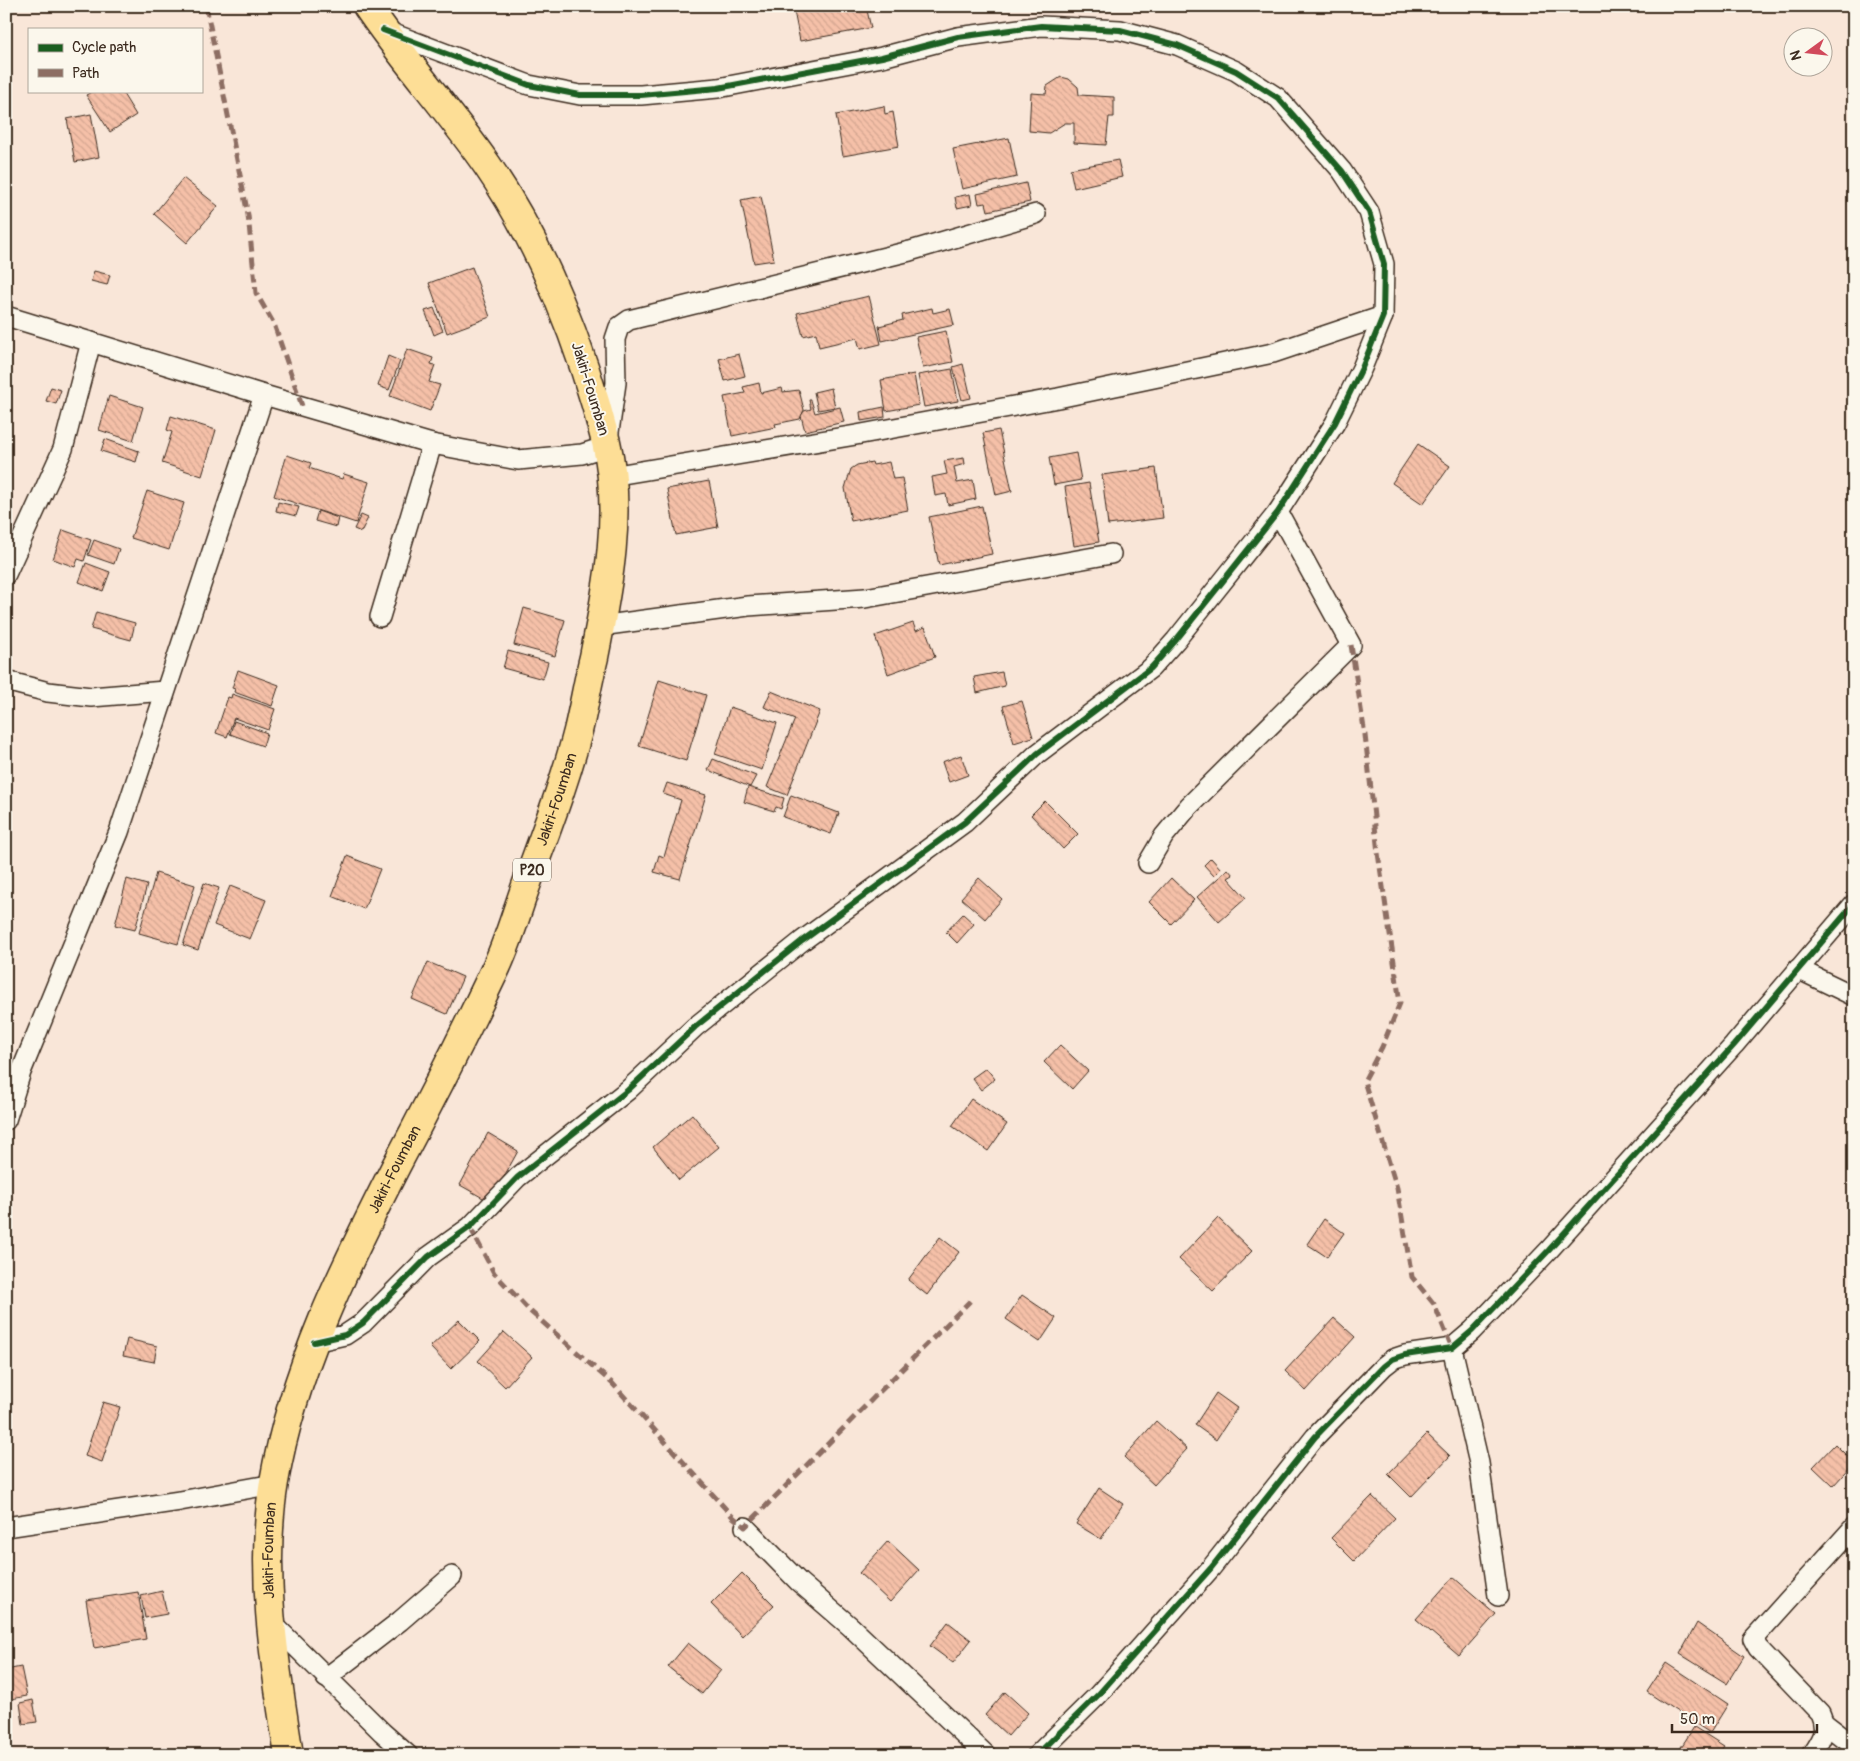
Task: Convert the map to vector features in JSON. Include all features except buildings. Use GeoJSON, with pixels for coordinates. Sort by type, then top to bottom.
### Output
{"type":"FeatureCollection","features":[{"type":"Feature","properties":{"kind":"main road","name":"Jakiri-Foumban"},"geometry":{"type":"LineString","coordinates":[[290,1755],[270,1621],[269,1549],[274,1484],[292,1410],[314,1342],[348,1260],[497,965],[548,825],[577,734],[600,626],[613,537],[611,476],[607,446],[577,344],[549,279],[516,214],[488,166],[383,30],[368,6]]}},
{"type":"Feature","properties":{"kind":"street"},"geometry":{"type":"LineString","coordinates":[[314,1342],[345,1334],[363,1323],[428,1257],[470,1227],[518,1177],[628,1090],[695,1027],[802,941],[965,822],[1037,754],[1151,668],[1176,640],[1278,512],[1334,423],[1362,368],[1383,316],[1384,264],[1369,212],[1342,171],[1278,98],[1236,71],[1177,45],[1120,30],[1041,26],[958,37],[873,59],[718,88],[641,95],[580,95],[529,86],[383,30]]}},
{"type":"Feature","properties":{"kind":"street"},"geometry":{"type":"LineString","coordinates":[[6,316],[432,444],[518,460],[582,454],[607,446],[616,383],[616,339],[619,327],[629,320],[910,251],[1036,214]]}},
{"type":"Feature","properties":{"kind":"street"},"geometry":{"type":"LineString","coordinates":[[611,476],[856,436],[1068,396],[1273,353],[1383,316]]}},
{"type":"Feature","properties":{"kind":"street"},"geometry":{"type":"LineString","coordinates":[[6,574],[63,449],[91,342]]}},
{"type":"Feature","properties":{"kind":"street"},"geometry":{"type":"LineString","coordinates":[[6,1120],[14,1070],[118,832],[264,395]]}},
{"type":"Feature","properties":{"kind":"street"},"geometry":{"type":"LineString","coordinates":[[380,617],[432,444]]}},
{"type":"Feature","properties":{"kind":"street"},"geometry":{"type":"LineString","coordinates":[[1148,863],[1164,836],[1189,806],[1350,645],[1278,512]]}},
{"type":"Feature","properties":{"kind":"street"},"geometry":{"type":"LineString","coordinates":[[600,626],[748,606],[865,598],[1111,554]]}},
{"type":"Feature","properties":{"kind":"street"},"geometry":{"type":"LineString","coordinates":[[6,681],[48,692],[91,697],[165,691]]}},
{"type":"Feature","properties":{"kind":"street"},"geometry":{"type":"LineString","coordinates":[[1037,1755],[1105,1688],[1211,1568],[1315,1437],[1384,1366],[1393,1359],[1405,1355],[1452,1348],[1550,1250],[1734,1045],[1854,904]]}},
{"type":"Feature","properties":{"kind":"street"},"geometry":{"type":"LineString","coordinates":[[1798,969],[1854,996]]}},
{"type":"Feature","properties":{"kind":"street"},"geometry":{"type":"LineString","coordinates":[[1452,1348],[1479,1463],[1498,1596]]}},
{"type":"Feature","properties":{"kind":"street"},"geometry":{"type":"LineString","coordinates":[[6,1527],[180,1501],[274,1484]]}},
{"type":"Feature","properties":{"kind":"street"},"geometry":{"type":"LineString","coordinates":[[745,1527],[799,1582],[866,1640],[986,1755]]}},
{"type":"Feature","properties":{"kind":"street"},"geometry":{"type":"LineString","coordinates":[[1810,1755],[1824,1737],[1824,1723],[1820,1713],[1758,1648],[1753,1639],[1854,1527]]}},
{"type":"Feature","properties":{"kind":"street"},"geometry":{"type":"LineString","coordinates":[[326,1678],[400,1621],[452,1576]]}},
{"type":"Feature","properties":{"kind":"street"},"geometry":{"type":"LineString","coordinates":[[270,1621],[326,1678],[408,1755]]}},
{"type":"Feature","properties":{"kind":"street"},"geometry":{"type":"LineString","coordinates":[[1824,1723],[1854,1746]]}},
{"type":"Feature","properties":{"kind":"marked path"},"geometry":{"type":"LineString","coordinates":[[206,6],[248,215],[256,293],[274,324],[302,406]]}},
{"type":"Feature","properties":{"kind":"marked path"},"geometry":{"type":"LineString","coordinates":[[1351,645],[1365,735],[1378,853],[1400,1003],[1382,1047],[1364,1081],[1397,1188],[1412,1277],[1434,1304],[1452,1348]]}},
{"type":"Feature","properties":{"kind":"marked path"},"geometry":{"type":"LineString","coordinates":[[470,1227],[494,1273],[531,1312],[612,1383],[733,1517],[745,1527],[970,1301]]}},
{"type":"Feature","properties":{"kind":"cycle path"},"geometry":{"type":"LineString","coordinates":[[314,1342],[345,1335],[363,1323],[428,1257],[470,1227],[518,1177],[628,1090],[695,1027],[802,941],[965,822],[1037,754],[1151,668],[1176,640],[1278,512],[1335,423],[1362,368],[1383,316],[1384,264],[1369,212],[1342,171],[1278,98],[1236,71],[1177,45],[1120,30],[1041,26],[958,37],[882,57],[718,88],[641,95],[580,95],[529,85],[383,30]]}},
{"type":"Feature","properties":{"kind":"cycle path"},"geometry":{"type":"LineString","coordinates":[[1037,1755],[1098,1695],[1211,1568],[1315,1437],[1384,1366],[1393,1359],[1405,1355],[1452,1348],[1472,1331],[1549,1250],[1734,1045],[1854,904]]}}]}
